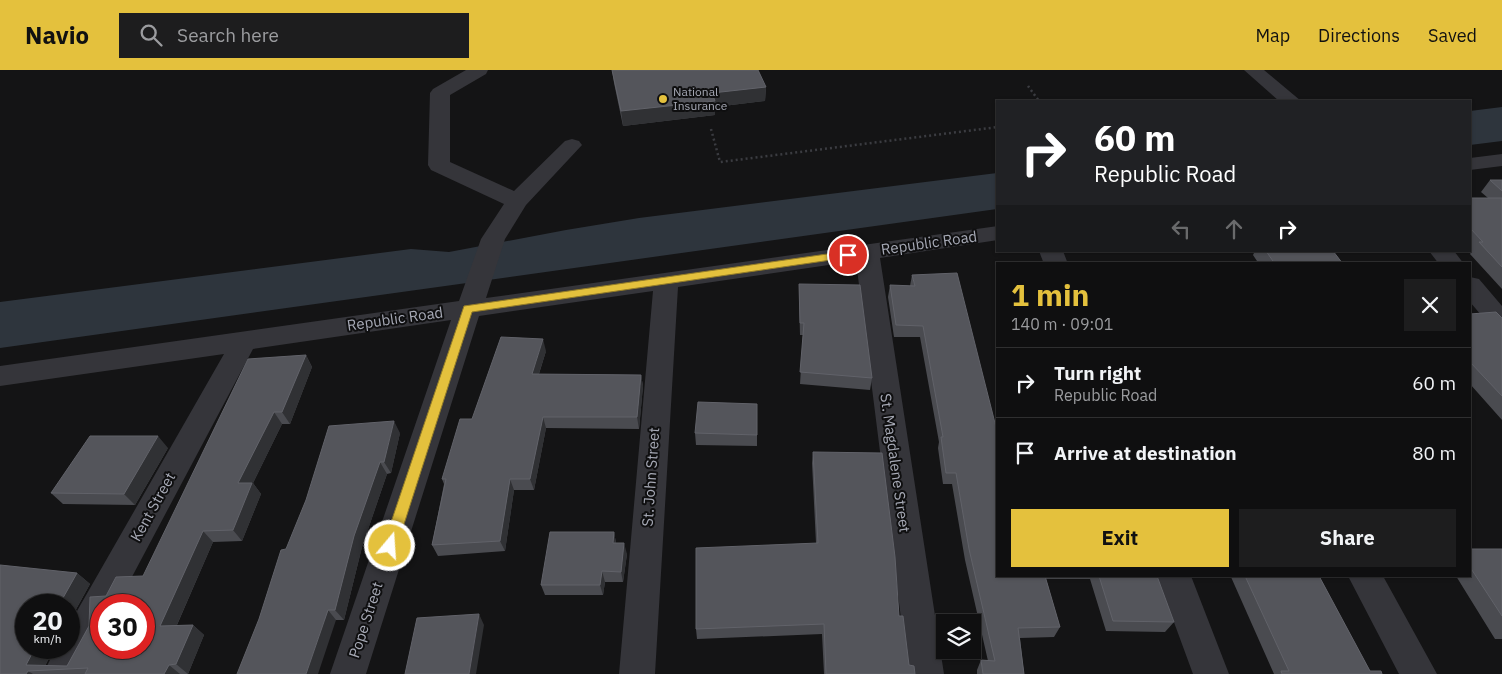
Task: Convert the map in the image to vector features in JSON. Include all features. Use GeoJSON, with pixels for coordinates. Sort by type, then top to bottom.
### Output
{"type":"FeatureCollection","features":[{"type":"Feature","properties":{"kind":"street"},"geometry":{"type":"LineString","coordinates":[[478,70],[440,93],[439,165],[517,201]]}},
{"type":"Feature","properties":{"kind":"street"},"geometry":{"type":"LineString","coordinates":[[1253,70],[1290,100]]}},
{"type":"Feature","properties":{"kind":"street","name":"Pope Street"},"geometry":{"type":"LineString","coordinates":[[348,674],[492,239],[517,201],[572,145]]}},
{"type":"Feature","properties":{"kind":"street"},"geometry":{"type":"LineString","coordinates":[[1471,164],[1502,160]]}},
{"type":"Feature","properties":{"kind":"street","name":"Republic Road"},"geometry":{"type":"LineString","coordinates":[[1,377],[245,340],[996,233]]}},
{"type":"Feature","properties":{"kind":"street","name":"St. Magdalene Street"},"geometry":{"type":"LineString","coordinates":[[867,252],[926,674]]}},
{"type":"Feature","properties":{"kind":"street"},"geometry":{"type":"LineString","coordinates":[[1442,252],[1450,262]]}},
{"type":"Feature","properties":{"kind":"street","name":"St. John Street"},"geometry":{"type":"LineString","coordinates":[[637,674],[666,280]]}},
{"type":"Feature","properties":{"kind":"street"},"geometry":{"type":"LineString","coordinates":[[1471,287],[1502,323]]}},
{"type":"Feature","properties":{"kind":"street","name":"Kent Street"},"geometry":{"type":"LineString","coordinates":[[61,674],[245,340]]}},
{"type":"Feature","properties":{"kind":"street"},"geometry":{"type":"LineString","coordinates":[[1174,577],[1211,674]]}},
{"type":"Feature","properties":{"kind":"street"},"geometry":{"type":"LineString","coordinates":[[1366,577],[1419,674]]}},
{"type":"Feature","properties":{"kind":"path"},"geometry":{"type":"LineString","coordinates":[[1028,86],[1038,100]]}},
{"type":"Feature","properties":{"kind":"path"},"geometry":{"type":"LineString","coordinates":[[711,129],[720,162],[996,127]]}},
{"type":"Feature","properties":{"kind":"shaded area"},"geometry":{"type":"Polygon","coordinates":[[[1502,107],[1502,141],[1471,145],[1471,111],[1502,107]]]}},
{"type":"Feature","properties":{"kind":"shaded area"},"geometry":{"type":"Polygon","coordinates":[[[996,173],[996,209],[0,348],[0,302],[411,249],[449,252],[639,218],[996,173]]]}},
{"type":"Feature","properties":{"kind":"building"},"geometry":{"type":"Polygon","coordinates":[[[612,70],[758,70],[766,87],[712,93],[715,101],[621,111],[612,70]]]}},
{"type":"Feature","properties":{"kind":"building"},"geometry":{"type":"Polygon","coordinates":[[[1490,180],[1502,180],[1502,191],[1490,180]]]}},
{"type":"Feature","properties":{"kind":"building"},"geometry":{"type":"Polygon","coordinates":[[[1471,198],[1502,198],[1502,267],[1479,242],[1483,242],[1471,229],[1471,198]]]}},
{"type":"Feature","properties":{"kind":"building"},"geometry":{"type":"Polygon","coordinates":[[[1267,252],[1334,252],[1341,262],[1274,262],[1267,252]]]}},
{"type":"Feature","properties":{"kind":"building"},"geometry":{"type":"Polygon","coordinates":[[[957,273],[996,427],[996,577],[1045,577],[1060,627],[1018,628],[1024,674],[983,674],[981,660],[995,661],[969,549],[956,473],[946,473],[941,437],[943,437],[923,326],[896,325],[890,285],[915,286],[912,275],[957,273]]]}},
{"type":"Feature","properties":{"kind":"building"},"geometry":{"type":"Polygon","coordinates":[[[799,284],[860,285],[872,378],[800,372],[804,323],[800,323],[799,284]]]}},
{"type":"Feature","properties":{"kind":"building"},"geometry":{"type":"Polygon","coordinates":[[[1496,312],[1502,318],[1502,396],[1471,363],[1471,314],[1496,312]]]}},
{"type":"Feature","properties":{"kind":"building"},"geometry":{"type":"Polygon","coordinates":[[[501,337],[543,339],[532,374],[641,375],[637,417],[543,417],[530,479],[510,479],[500,541],[432,545],[446,479],[442,479],[460,419],[472,419],[501,337]]]}},
{"type":"Feature","properties":{"kind":"building"},"geometry":{"type":"Polygon","coordinates":[[[306,355],[282,412],[274,412],[238,483],[252,483],[233,530],[203,531],[160,626],[193,625],[176,664],[169,665],[164,674],[85,674],[88,668],[28,671],[26,674],[0,674],[0,565],[77,573],[65,594],[15,594],[15,659],[29,659],[26,665],[67,666],[71,659],[80,659],[80,642],[89,626],[90,597],[90,659],[155,659],[155,594],[107,594],[116,577],[143,576],[248,359],[306,355]]]}},
{"type":"Feature","properties":{"kind":"building"},"geometry":{"type":"Polygon","coordinates":[[[698,402],[757,404],[757,435],[695,433],[698,402]]]}},
{"type":"Feature","properties":{"kind":"building"},"geometry":{"type":"Polygon","coordinates":[[[394,421],[384,462],[380,462],[354,536],[335,610],[328,610],[306,674],[237,674],[259,619],[281,550],[286,549],[306,500],[329,426],[394,421]]]}},
{"type":"Feature","properties":{"kind":"building"},"geometry":{"type":"Polygon","coordinates":[[[90,436],[158,436],[124,494],[51,493],[90,436]]]}},
{"type":"Feature","properties":{"kind":"building"},"geometry":{"type":"Polygon","coordinates":[[[813,452],[882,453],[895,557],[899,616],[903,616],[909,665],[914,666],[915,674],[826,674],[824,624],[696,629],[696,548],[818,543],[813,452]]]}},
{"type":"Feature","properties":{"kind":"building"},"geometry":{"type":"Polygon","coordinates":[[[550,532],[614,532],[613,543],[624,543],[621,572],[602,571],[600,585],[541,585],[550,532]]]}},
{"type":"Feature","properties":{"kind":"building"},"geometry":{"type":"Polygon","coordinates":[[[1471,549],[1502,549],[1502,616],[1471,569],[1471,549]]]}},
{"type":"Feature","properties":{"kind":"building"},"geometry":{"type":"Polygon","coordinates":[[[1099,577],[1157,577],[1174,622],[1113,621],[1099,577]]]}},
{"type":"Feature","properties":{"kind":"building"},"geometry":{"type":"Polygon","coordinates":[[[1245,577],[1320,577],[1370,671],[1381,671],[1382,674],[1282,674],[1281,671],[1289,671],[1245,577]]]}},
{"type":"Feature","properties":{"kind":"building"},"geometry":{"type":"Polygon","coordinates":[[[479,614],[469,674],[405,674],[417,618],[479,614]]]}},
{"type":"Feature","properties":{"kind":"place","name":"National Insurance"},"geometry":{"type":"Point","coordinates":[663,99]}},
{"type":"Feature","properties":{"kind":"route"},"geometry":{"type":"LineString","coordinates":[[390,546],[468,309],[848,255]]}}]}
